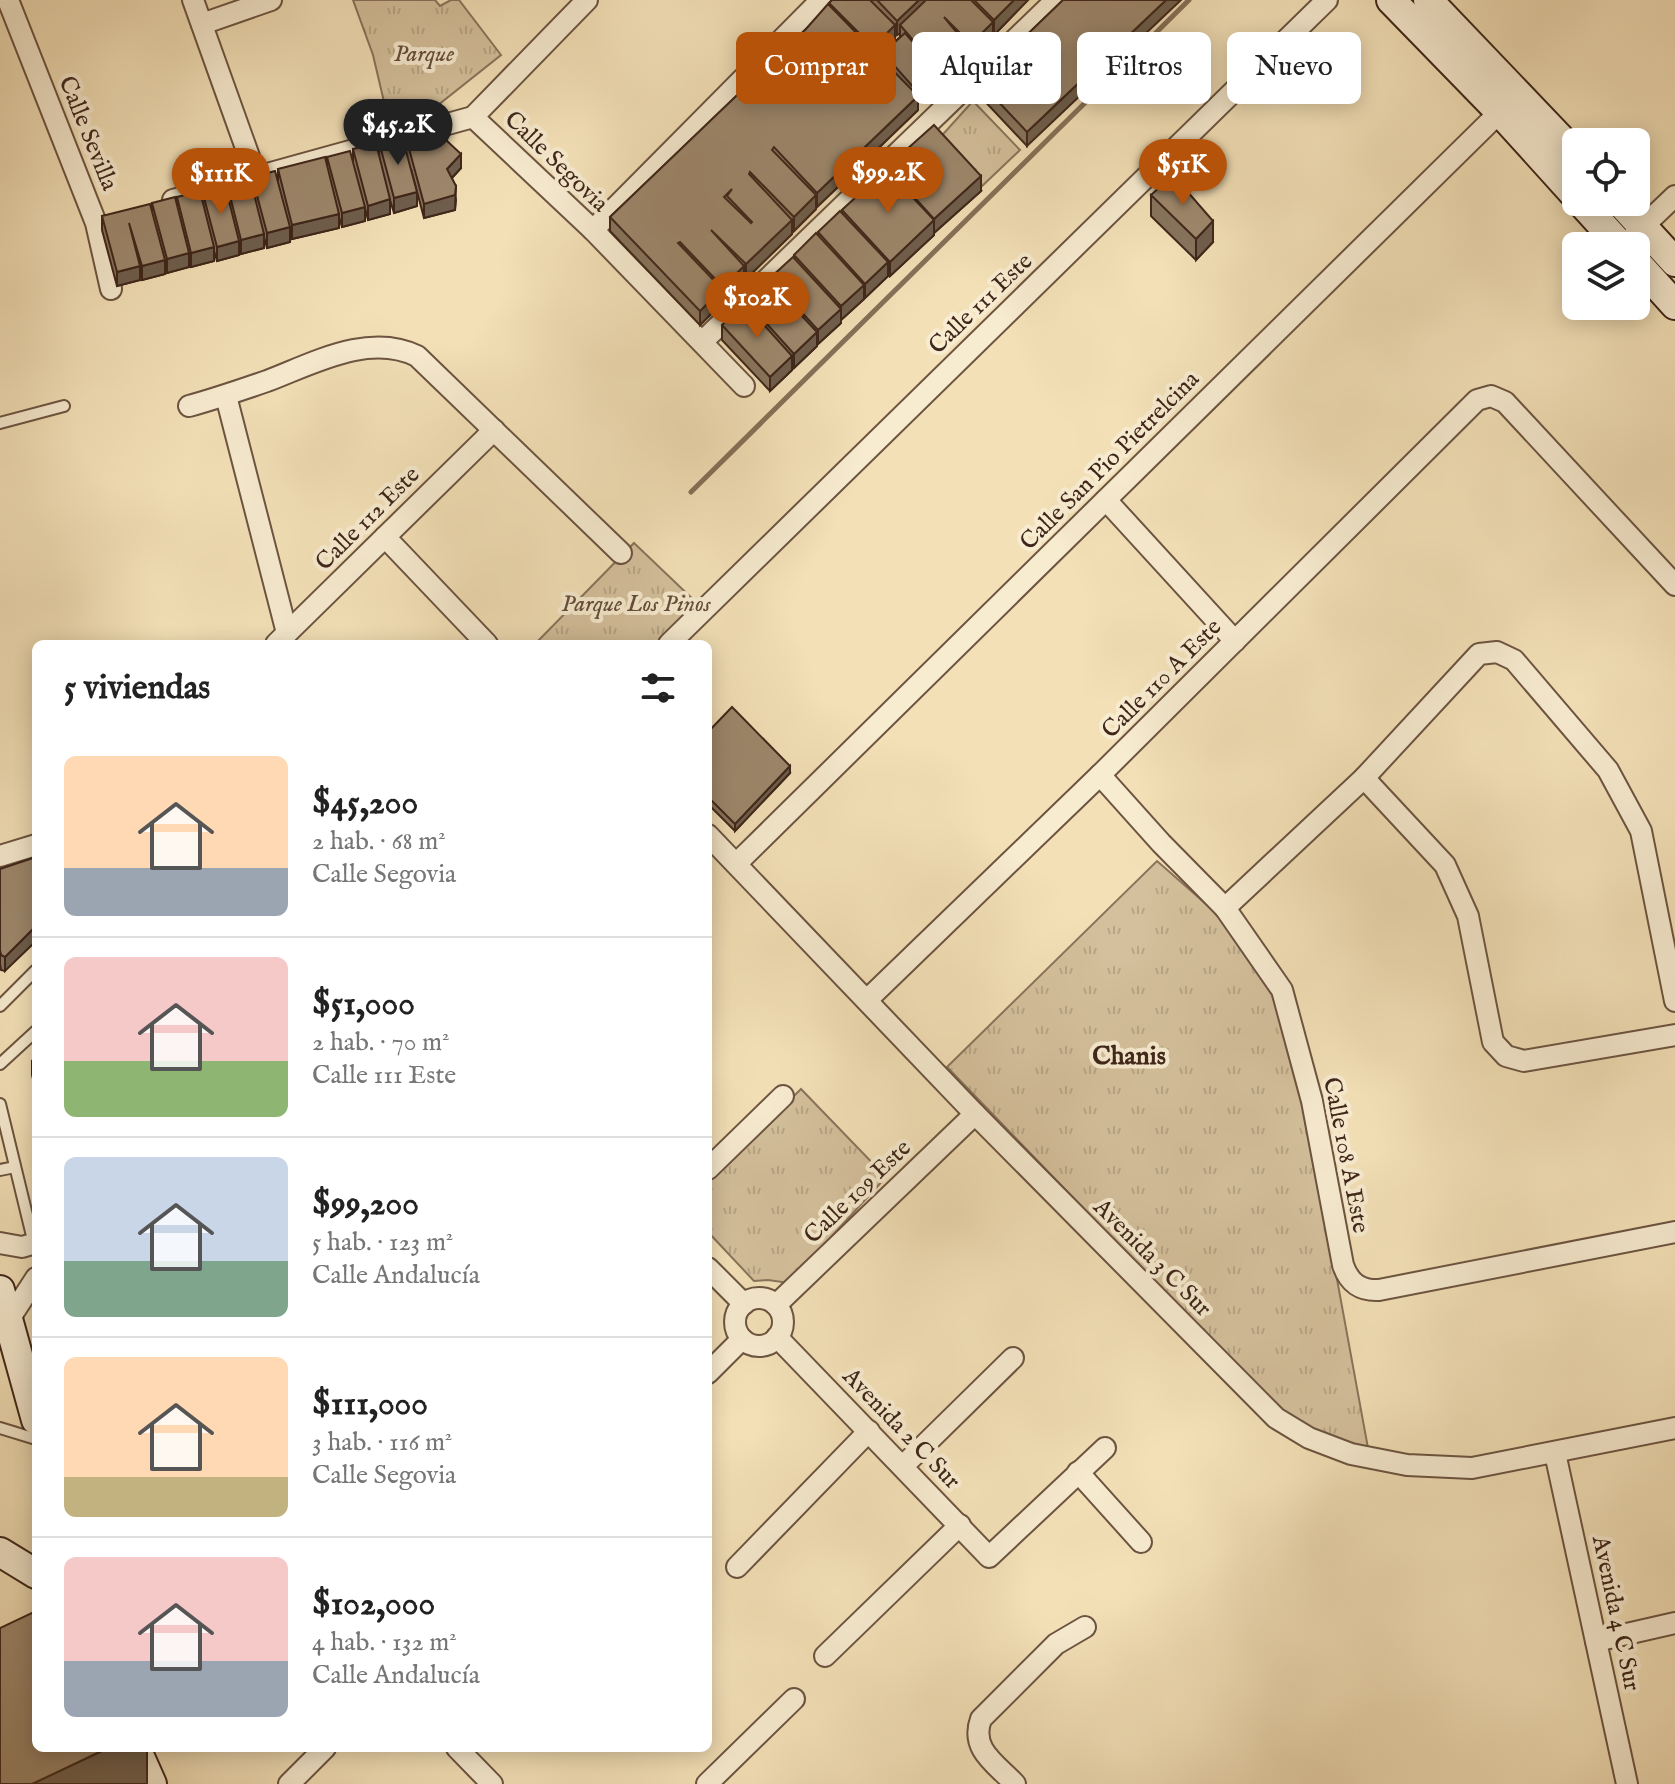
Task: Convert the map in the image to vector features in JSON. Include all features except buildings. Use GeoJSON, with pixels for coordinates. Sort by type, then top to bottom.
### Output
{"type":"FeatureCollection","features":[{"type":"Feature","properties":{"kind":"main road"},"geometry":{"type":"LineString","coordinates":[[1391,0],[1509,103],[1562,144]]}},
{"type":"Feature","properties":{"kind":"main road"},"geometry":{"type":"LineString","coordinates":[[1428,0],[1562,177]]}},
{"type":"Feature","properties":{"kind":"main road"},"geometry":{"type":"LineString","coordinates":[[1594,216],[1609,232]]}},
{"type":"Feature","properties":{"kind":"main road"},"geometry":{"type":"LineString","coordinates":[[1633,216],[1675,262]]}},
{"type":"Feature","properties":{"kind":"main road"},"geometry":{"type":"LineString","coordinates":[[1650,277],[1675,305]]}},
{"type":"Feature","properties":{"kind":"main road"},"geometry":{"type":"LineString","coordinates":[[0,1290],[32,1406]]}},
{"type":"Feature","properties":{"kind":"main road"},"geometry":{"type":"LineString","coordinates":[[0,1552],[32,1572]]}},
{"type":"Feature","properties":{"kind":"main road"},"geometry":{"type":"LineString","coordinates":[[138,1752],[152,1784]]}},
{"type":"Feature","properties":{"kind":"street","name":"Calle Sevilla"},"geometry":{"type":"LineString","coordinates":[[8,0],[104,220],[111,289]]}},
{"type":"Feature","properties":{"kind":"street"},"geometry":{"type":"LineString","coordinates":[[193,0],[256,176]]}},
{"type":"Feature","properties":{"kind":"street"},"geometry":{"type":"LineString","coordinates":[[202,24],[271,0]]}},
{"type":"Feature","properties":{"kind":"street"},"geometry":{"type":"LineString","coordinates":[[473,117],[587,0]]}},
{"type":"Feature","properties":{"kind":"street"},"geometry":{"type":"LineString","coordinates":[[593,230],[821,0]]}},
{"type":"Feature","properties":{"kind":"street"},"geometry":{"type":"LineString","coordinates":[[702,342],[1056,0]]}},
{"type":"Feature","properties":{"kind":"street","name":"Calle 111 Este"},"geometry":{"type":"LineString","coordinates":[[673,640],[1327,0]]}},
{"type":"Feature","properties":{"kind":"street","name":"Calle San Pio Pietrelcina"},"geometry":{"type":"LineString","coordinates":[[737,863],[1509,103]]}},
{"type":"Feature","properties":{"kind":"street","name":"Calle Segovia"},"geometry":{"type":"LineString","coordinates":[[154,206],[473,117],[593,230],[744,386]]}},
{"type":"Feature","properties":{"kind":"street"},"geometry":{"type":"LineString","coordinates":[[1637,232],[1675,196]]}},
{"type":"Feature","properties":{"kind":"street"},"geometry":{"type":"LineString","coordinates":[[189,406],[226,396],[345,352],[360,349],[402,350],[417,356],[621,553]]}},
{"type":"Feature","properties":{"kind":"street"},"geometry":{"type":"LineString","coordinates":[[226,396],[282,639]]}},
{"type":"Feature","properties":{"kind":"street","name":"Calle 110 A Este"},"geometry":{"type":"LineString","coordinates":[[867,1000],[1100,775],[1477,400],[1491,396],[1505,402],[1675,585]]}},
{"type":"Feature","properties":{"kind":"street","name":"Calle 112 Este"},"geometry":{"type":"LineString","coordinates":[[282,639],[494,430]]}},
{"type":"Feature","properties":{"kind":"street"},"geometry":{"type":"LineString","coordinates":[[1106,500],[1235,641]]}},
{"type":"Feature","properties":{"kind":"street"},"geometry":{"type":"LineString","coordinates":[[385,537],[483,640]]}},
{"type":"Feature","properties":{"kind":"street"},"geometry":{"type":"LineString","coordinates":[[1225,908],[1364,778],[1479,654],[1497,652],[1514,660],[1608,770],[1641,831],[1675,1001]]}},
{"type":"Feature","properties":{"kind":"street","name":"Calle 108 A Este"},"geometry":{"type":"LineString","coordinates":[[1100,775],[1225,908],[1282,990],[1312,1101],[1343,1265],[1352,1282],[1370,1290],[1379,1290],[1675,1232]]}},
{"type":"Feature","properties":{"kind":"street"},"geometry":{"type":"LineString","coordinates":[[1364,778],[1445,865],[1468,916],[1493,1042],[1498,1050],[1515,1060],[1524,1061],[1675,1035]]}},
{"type":"Feature","properties":{"kind":"street","name":"Avenida 3 C Sur"},"geometry":{"type":"LineString","coordinates":[[712,839],[975,1114],[1276,1418],[1309,1438],[1351,1454],[1407,1465],[1472,1468],[1675,1428]]}},
{"type":"Feature","properties":{"kind":"street"},"geometry":{"type":"LineString","coordinates":[[0,856],[32,846]]}},
{"type":"Feature","properties":{"kind":"street"},"geometry":{"type":"LineString","coordinates":[[712,1165],[783,1096]]}},
{"type":"Feature","properties":{"kind":"street","name":"Calle 109 Este"},"geometry":{"type":"LineString","coordinates":[[776,1305],[975,1114]]}},
{"type":"Feature","properties":{"kind":"street"},"geometry":{"type":"LineString","coordinates":[[0,1243],[22,1247],[32,1245]]}},
{"type":"Feature","properties":{"kind":"street"},"geometry":{"type":"LineString","coordinates":[[712,1272],[744,1304]]}},
{"type":"Feature","properties":{"kind":"street"},"geometry":{"type":"LineString","coordinates":[[8,1321],[32,1284]]}},
{"type":"Feature","properties":{"kind":"street"},"geometry":{"type":"LineString","coordinates":[[760,1298],[776,1305],[783,1325],[771,1343],[756,1346],[742,1339],[735,1325],[738,1310],[744,1304],[760,1298]]}},
{"type":"Feature","properties":{"kind":"street","name":"Avenida 2 C Sur"},"geometry":{"type":"LineString","coordinates":[[777,1337],[989,1557],[1078,1472]]}},
{"type":"Feature","properties":{"kind":"street"},"geometry":{"type":"LineString","coordinates":[[712,1369],[742,1339]]}},
{"type":"Feature","properties":{"kind":"street"},"geometry":{"type":"LineString","coordinates":[[903,1466],[1013,1358]]}},
{"type":"Feature","properties":{"kind":"street"},"geometry":{"type":"LineString","coordinates":[[737,1567],[869,1431]]}},
{"type":"Feature","properties":{"kind":"street"},"geometry":{"type":"LineString","coordinates":[[1105,1448],[1078,1472],[1141,1542]]}},
{"type":"Feature","properties":{"kind":"street","name":"Avenida 4 C Sur"},"geometry":{"type":"LineString","coordinates":[[1555,1453],[1627,1784]]}},
{"type":"Feature","properties":{"kind":"street"},"geometry":{"type":"LineString","coordinates":[[825,1656],[960,1525]]}},
{"type":"Feature","properties":{"kind":"street"},"geometry":{"type":"LineString","coordinates":[[1596,1641],[1675,1623]]}},
{"type":"Feature","properties":{"kind":"street"},"geometry":{"type":"LineString","coordinates":[[1015,1784],[980,1746],[976,1734],[981,1719],[1056,1644],[1085,1627]]}},
{"type":"Feature","properties":{"kind":"street"},"geometry":{"type":"LineString","coordinates":[[707,1784],[794,1699]]}},
{"type":"Feature","properties":{"kind":"street"},"geometry":{"type":"LineString","coordinates":[[289,1784],[321,1752]]}},
{"type":"Feature","properties":{"kind":"street"},"geometry":{"type":"LineString","coordinates":[[461,1752],[492,1784]]}},
{"type":"Feature","properties":{"kind":"lane"},"geometry":{"type":"LineString","coordinates":[[0,423],[64,406]]}},
{"type":"Feature","properties":{"kind":"lane"},"geometry":{"type":"LineString","coordinates":[[0,1006],[32,974]]}},
{"type":"Feature","properties":{"kind":"lane"},"geometry":{"type":"LineString","coordinates":[[0,1064],[32,1035]]}},
{"type":"Feature","properties":{"kind":"lane"},"geometry":{"type":"LineString","coordinates":[[0,1104],[32,1232]]}},
{"type":"Feature","properties":{"kind":"lane"},"geometry":{"type":"LineString","coordinates":[[0,1170],[15,1167]]}},
{"type":"Feature","properties":{"kind":"lane"},"geometry":{"type":"LineString","coordinates":[[0,1428],[32,1438]]}},
{"type":"Feature","properties":{"kind":"green space","name":"Parque"},"geometry":{"type":"Polygon","coordinates":[[[353,0],[435,0],[440,6],[451,0],[459,0],[501,55],[428,113],[389,123],[373,55],[353,0]]]}},
{"type":"Feature","properties":{"kind":"green space"},"geometry":{"type":"Polygon","coordinates":[[[970,104],[976,104],[1020,150],[980,188],[936,142],[970,104]]]}},
{"type":"Feature","properties":{"kind":"green space","name":"Parque Los Pinos"},"geometry":{"type":"Polygon","coordinates":[[[634,543],[699,605],[662,640],[539,640],[634,543]]]}},
{"type":"Feature","properties":{"kind":"green space"},"geometry":{"type":"Polygon","coordinates":[[[1157,861],[1222,918],[1274,991],[1307,1116],[1368,1448],[1327,1435],[1282,1414],[947,1067],[1157,861]]]}},
{"type":"Feature","properties":{"kind":"green space"},"geometry":{"type":"Polygon","coordinates":[[[801,1089],[886,1177],[789,1283],[754,1281],[712,1236],[712,1177],[801,1089]]]}},
{"type":"Feature","properties":{"kind":"waterway"},"geometry":{"type":"LineString","coordinates":[[691,492],[1189,0]]}},
{"type":"Feature","properties":{"kind":"district","name":"Chanis"},"geometry":{"type":"Point","coordinates":[1129,1055]}}]}
